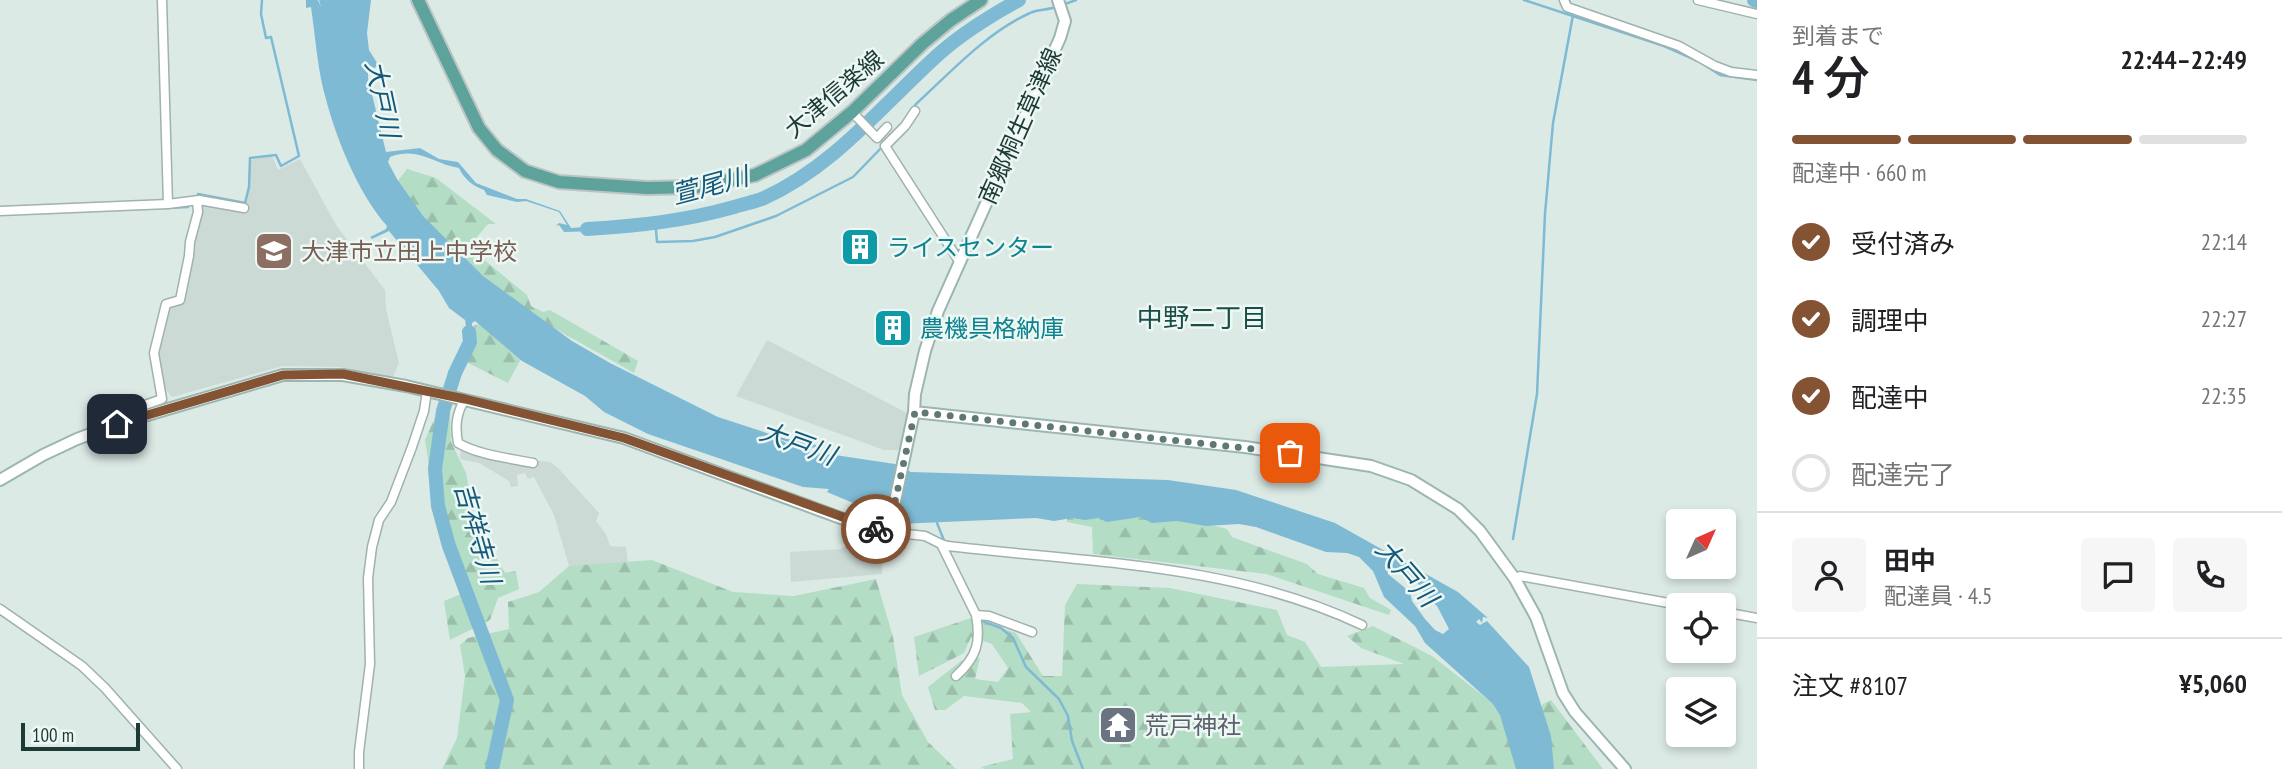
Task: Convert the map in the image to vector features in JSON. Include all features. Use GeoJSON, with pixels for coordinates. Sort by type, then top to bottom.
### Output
{"type":"FeatureCollection","features":[{"type":"Feature","properties":{"kind":"main road","name":"大津信楽線"},"geometry":{"type":"LineString","coordinates":[[418,0],[479,128],[497,150],[525,171],[559,182],[624,187],[696,187],[755,175],[806,150],[855,115],[922,44],[978,2]]}},
{"type":"Feature","properties":{"kind":"main road","name":"南郷桐生草津線"},"geometry":{"type":"LineString","coordinates":[[886,526],[892,515],[915,412],[915,394],[938,311],[1060,38],[1065,21],[1058,0]]}},
{"type":"Feature","properties":{"kind":"main road"},"geometry":{"type":"LineString","coordinates":[[0,480],[43,455],[117,424],[283,375],[343,374],[463,399],[624,438],[865,527],[874,530],[886,526]]}},
{"type":"Feature","properties":{"kind":"main road"},"geometry":{"type":"LineString","coordinates":[[915,412],[1245,447],[1371,466],[1411,480],[1458,509],[1480,531],[1515,579],[1536,617],[1563,692],[1575,712],[1625,769]]}},
{"type":"Feature","properties":{"kind":"street"},"geometry":{"type":"LineString","coordinates":[[162,0],[168,204]]}},
{"type":"Feature","properties":{"kind":"street"},"geometry":{"type":"LineString","coordinates":[[1564,0],[1567,7],[1679,46],[1715,66],[1731,72],[1757,75]]}},
{"type":"Feature","properties":{"kind":"street"},"geometry":{"type":"LineString","coordinates":[[1698,0],[1757,14]]}},
{"type":"Feature","properties":{"kind":"street"},"geometry":{"type":"LineString","coordinates":[[915,111],[905,126],[885,146],[959,261]]}},
{"type":"Feature","properties":{"kind":"street"},"geometry":{"type":"LineString","coordinates":[[855,115],[877,138],[887,127]]}},
{"type":"Feature","properties":{"kind":"street"},"geometry":{"type":"LineString","coordinates":[[117,424],[119,418],[162,399],[154,353],[166,304],[180,300],[198,212],[197,201]]}},
{"type":"Feature","properties":{"kind":"street"},"geometry":{"type":"LineString","coordinates":[[0,211],[197,201],[244,208]]}},
{"type":"Feature","properties":{"kind":"street"},"geometry":{"type":"LineString","coordinates":[[359,769],[370,664],[368,578],[372,547],[379,520],[391,502],[412,447],[424,411],[427,391]]}},
{"type":"Feature","properties":{"kind":"street"},"geometry":{"type":"LineString","coordinates":[[463,399],[457,411],[455,426],[458,443],[501,457],[533,463]]}},
{"type":"Feature","properties":{"kind":"street"},"geometry":{"type":"LineString","coordinates":[[886,526],[907,534],[925,536],[944,545],[1064,556],[1230,580],[1332,610],[1362,625]]}},
{"type":"Feature","properties":{"kind":"street"},"geometry":{"type":"LineString","coordinates":[[944,545],[976,615],[976,649],[968,665],[956,676]]}},
{"type":"Feature","properties":{"kind":"street"},"geometry":{"type":"LineString","coordinates":[[1515,579],[1520,576],[1666,603]]}},
{"type":"Feature","properties":{"kind":"street"},"geometry":{"type":"LineString","coordinates":[[0,609],[82,666],[177,769]]}},
{"type":"Feature","properties":{"kind":"street"},"geometry":{"type":"LineString","coordinates":[[1736,614],[1757,618]]}},
{"type":"Feature","properties":{"kind":"street"},"geometry":{"type":"LineString","coordinates":[[976,615],[989,616],[1032,632]]}},
{"type":"Feature","properties":{"kind":"shaded area","name":"大津市立田上中学校"},"geometry":{"type":"Polygon","coordinates":[[[272,156],[278,170],[300,159],[336,225],[385,290],[386,309],[399,363],[392,379],[339,367],[283,366],[172,397],[164,388],[158,354],[168,306],[183,302],[201,204],[244,212],[251,160],[272,156]]]}},
{"type":"Feature","properties":{"kind":"shaded area"},"geometry":{"type":"Polygon","coordinates":[[[767,340],[909,414],[900,450],[884,450],[736,396],[767,340]]]}},
{"type":"Feature","properties":{"kind":"shaded area"},"geometry":{"type":"Polygon","coordinates":[[[461,444],[529,460],[550,462],[599,513],[596,521],[606,534],[610,546],[626,547],[628,566],[570,569],[554,515],[534,477],[528,479],[525,473],[517,475],[518,486],[511,487],[509,481],[479,463],[460,459],[461,444]]]}},
{"type":"Feature","properties":{"kind":"shaded area"},"geometry":{"type":"Polygon","coordinates":[[[882,542],[882,574],[791,582],[790,552],[841,549],[849,544],[882,542]]]}},
{"type":"Feature","properties":{"kind":"green space"},"geometry":{"type":"Polygon","coordinates":[[[407,169],[436,178],[496,224],[488,224],[476,238],[483,259],[527,295],[531,306],[543,312],[550,310],[638,361],[634,373],[545,323],[482,278],[421,218],[397,182],[407,169]]]}},
{"type":"Feature","properties":{"kind":"green space"},"geometry":{"type":"Polygon","coordinates":[[[485,323],[522,357],[508,383],[466,362],[464,347],[475,325],[485,323]]]}},
{"type":"Feature","properties":{"kind":"green space"},"geometry":{"type":"Polygon","coordinates":[[[437,413],[450,413],[451,442],[466,473],[474,518],[505,573],[516,571],[519,589],[498,598],[490,620],[450,640],[444,601],[471,590],[435,506],[425,440],[437,413]]]}},
{"type":"Feature","properties":{"kind":"green space"},"geometry":{"type":"Polygon","coordinates":[[[1067,513],[1191,520],[1227,529],[1232,537],[1307,564],[1318,574],[1364,588],[1370,598],[1391,610],[1389,615],[1266,574],[1093,554],[1092,527],[1067,522],[1067,513]]]}},
{"type":"Feature","properties":{"kind":"green space"},"geometry":{"type":"Polygon","coordinates":[[[652,560],[733,592],[794,596],[876,579],[893,637],[902,695],[928,742],[956,769],[442,769],[457,738],[465,676],[460,645],[468,638],[509,629],[508,602],[539,592],[569,566],[652,560]]]}},
{"type":"Feature","properties":{"kind":"green space"},"geometry":{"type":"Polygon","coordinates":[[[1077,584],[1170,588],[1277,610],[1287,635],[1305,642],[1321,667],[1404,664],[1361,648],[1347,636],[1373,626],[1432,656],[1499,708],[1520,769],[984,769],[981,767],[1013,759],[1010,714],[1031,712],[1022,703],[964,696],[945,710],[935,710],[928,687],[961,661],[980,658],[975,679],[998,682],[1008,668],[992,644],[971,637],[964,653],[919,676],[914,637],[971,618],[1016,633],[1043,676],[1062,676],[1065,605],[1077,584]]]}},
{"type":"Feature","properties":{"kind":"green space"},"geometry":{"type":"Polygon","coordinates":[[[1551,700],[1603,769],[1547,769],[1538,710],[1551,700]]]}},
{"type":"Feature","properties":{"kind":"water","name":"大戸川"},"geometry":{"type":"Polygon","coordinates":[[[306,0],[318,0],[321,7],[319,0],[371,0],[367,33],[369,50],[379,66],[370,66],[368,78],[386,152],[420,148],[439,159],[458,162],[476,183],[517,199],[526,199],[560,211],[571,228],[611,225],[601,231],[564,232],[559,225],[556,226],[559,223],[567,225],[559,212],[526,201],[517,202],[487,195],[484,190],[466,179],[459,168],[410,154],[390,157],[388,162],[423,216],[483,276],[572,341],[718,417],[779,437],[816,445],[817,447],[808,448],[779,439],[817,455],[823,452],[827,455],[835,453],[838,448],[835,455],[895,464],[911,472],[1168,480],[1236,490],[1335,523],[1458,592],[1488,618],[1483,617],[1482,623],[1479,619],[1476,622],[1480,625],[1487,621],[1529,667],[1551,736],[1554,769],[1516,769],[1500,715],[1493,704],[1425,643],[1415,626],[1384,597],[1373,571],[1359,557],[1347,553],[1326,552],[1256,527],[1239,524],[1206,526],[1177,521],[1152,523],[1140,517],[1107,522],[1098,518],[898,524],[882,521],[865,513],[858,505],[827,492],[829,489],[803,487],[648,434],[604,412],[585,396],[522,361],[475,321],[472,323],[471,343],[466,352],[468,339],[465,320],[449,308],[439,291],[389,231],[372,239],[370,237],[387,226],[356,179],[333,124],[323,88],[311,7],[306,8],[306,0]],[[1387,568],[1388,574],[1410,592],[1412,601],[1435,630],[1443,634],[1449,629],[1437,606],[1417,582],[1396,569],[1391,568],[1396,570],[1394,574],[1387,568]]]}},
{"type":"Feature","properties":{"kind":"waterway"},"geometry":{"type":"LineString","coordinates":[[198,194],[245,203],[249,187],[250,158],[276,155],[281,166],[299,156],[271,37],[266,38],[261,14],[262,0]]}},
{"type":"Feature","properties":{"kind":"waterway","name":"萱尾川"},"geometry":{"type":"LineString","coordinates":[[587,229],[643,224],[716,212],[757,201],[790,185],[836,152],[949,45],[1019,0]]}},
{"type":"Feature","properties":{"kind":"waterway"},"geometry":{"type":"LineString","coordinates":[[1062,5],[1076,0]]}},
{"type":"Feature","properties":{"kind":"waterway"},"geometry":{"type":"LineString","coordinates":[[1524,0],[1664,46],[1700,62],[1720,75],[1757,80]]}},
{"type":"Feature","properties":{"kind":"waterway"},"geometry":{"type":"LineString","coordinates":[[1513,539],[1537,394],[1545,214],[1553,123],[1573,15],[1569,0]]}},
{"type":"Feature","properties":{"kind":"waterway"},"geometry":{"type":"LineString","coordinates":[[909,114],[956,66],[999,31],[1030,13],[1056,7]]}},
{"type":"Feature","properties":{"kind":"waterway"},"geometry":{"type":"LineString","coordinates":[[653,224],[657,242],[715,237],[776,216],[853,177],[883,146]]}},
{"type":"Feature","properties":{"kind":"waterway"},"geometry":{"type":"LineString","coordinates":[[166,208],[188,207]]}},
{"type":"Feature","properties":{"kind":"waterway","name":"吉祥寺川"},"geometry":{"type":"LineString","coordinates":[[469,332],[470,342],[455,373],[443,411],[435,469],[438,506],[449,546],[507,700],[492,769]]}},
{"type":"Feature","properties":{"kind":"waterway"},"geometry":{"type":"LineString","coordinates":[[937,523],[945,543]]}},
{"type":"Feature","properties":{"kind":"waterway"},"geometry":{"type":"LineString","coordinates":[[982,621],[1001,628],[1013,638],[1026,667],[1059,699],[1068,716],[1072,741],[1083,769]]}},
{"type":"Feature","properties":{"kind":"way so far"},"geometry":{"type":"LineString","coordinates":[[876,529],[888,524],[892,515],[915,412],[1290,453]]}},
{"type":"Feature","properties":{"kind":"place","name":"ライスセンター"},"geometry":{"type":"Point","coordinates":[860,247]}},
{"type":"Feature","properties":{"kind":"place","name":"大津市立田上中学校"},"geometry":{"type":"Point","coordinates":[274,251]}},
{"type":"Feature","properties":{"kind":"place","name":"農機具格納庫"},"geometry":{"type":"Point","coordinates":[893,328]}},
{"type":"Feature","properties":{"kind":"place","name":"荒戸神社"},"geometry":{"type":"Point","coordinates":[1118,725]}},
{"type":"Feature","properties":{"kind":"district","name":"中野二丁目"},"geometry":{"type":"Point","coordinates":[1202,317]}},
{"type":"Feature","properties":{"kind":"route"},"geometry":{"type":"LineString","coordinates":[[117,424],[283,375],[343,374],[465,399],[624,438],[876,529]]}}]}
